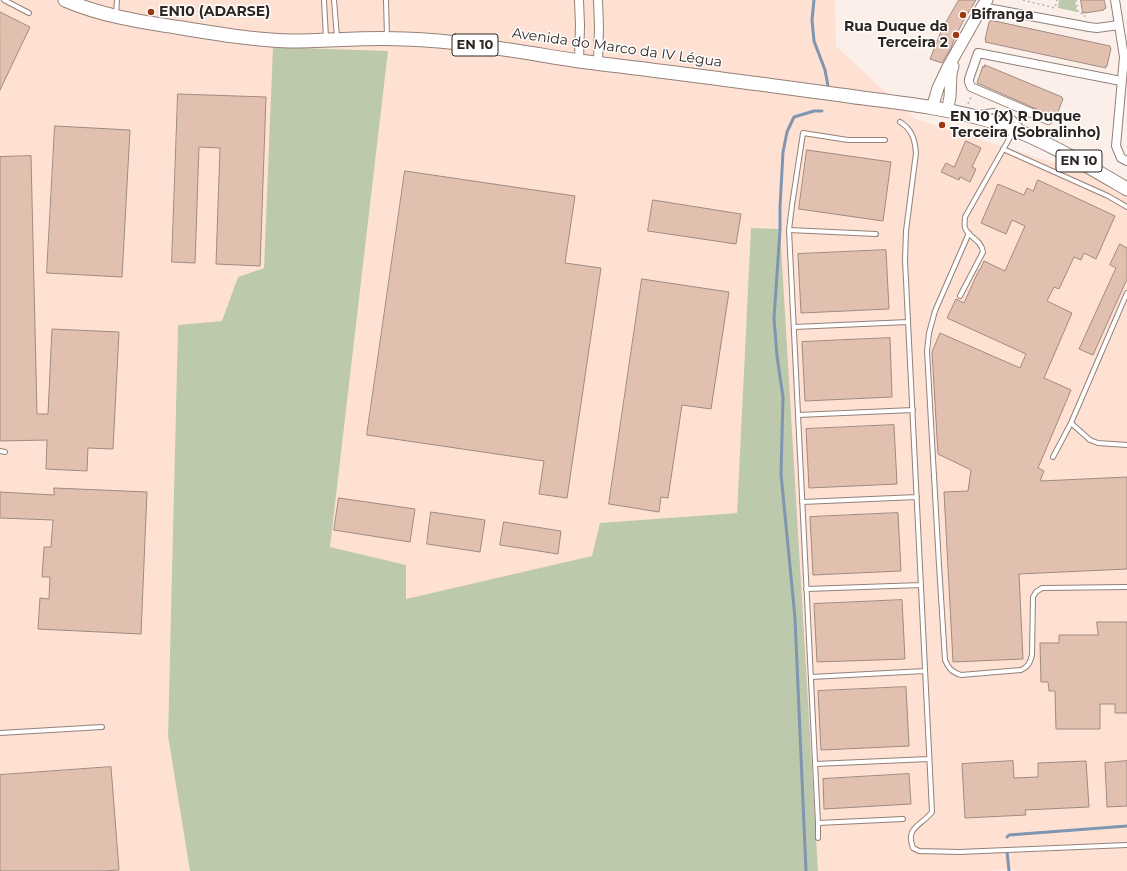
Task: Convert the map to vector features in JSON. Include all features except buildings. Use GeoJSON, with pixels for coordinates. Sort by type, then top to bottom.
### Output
{"type":"FeatureCollection","features":[{"type":"Feature","properties":{"kind":"main road","name":"Avenida do Marco da IV Légua"},"geometry":{"type":"LineString","coordinates":[[65,0],[78,6],[116,17],[151,24],[231,36],[290,41],[388,38],[443,41],[496,47],[579,61],[817,91],[932,108],[989,121],[1014,130],[1066,153],[1127,189]]}},
{"type":"Feature","properties":{"kind":"street"},"geometry":{"type":"LineString","coordinates":[[579,0],[579,61]]}},
{"type":"Feature","properties":{"kind":"street"},"geometry":{"type":"LineString","coordinates":[[598,0],[598,63]]}},
{"type":"Feature","properties":{"kind":"street"},"geometry":{"type":"LineString","coordinates":[[1115,0],[1124,56],[1116,146],[1124,159]]}},
{"type":"Feature","properties":{"kind":"street"},"geometry":{"type":"LineString","coordinates":[[932,108],[938,88],[985,3],[1084,26],[1097,28],[1119,25]]}},
{"type":"Feature","properties":{"kind":"street"},"geometry":{"type":"LineString","coordinates":[[947,111],[950,97],[951,74],[957,52]]}},
{"type":"Feature","properties":{"kind":"street"},"geometry":{"type":"LineString","coordinates":[[1048,120],[971,87],[969,82],[978,53],[1121,81]]}},
{"type":"Feature","properties":{"kind":"lane"},"geometry":{"type":"LineString","coordinates":[[4,0],[28,13]]}},
{"type":"Feature","properties":{"kind":"lane"},"geometry":{"type":"LineString","coordinates":[[116,17],[117,0]]}},
{"type":"Feature","properties":{"kind":"lane"},"geometry":{"type":"LineString","coordinates":[[324,0],[332,40]]}},
{"type":"Feature","properties":{"kind":"lane"},"geometry":{"type":"LineString","coordinates":[[332,40],[334,0]]}},
{"type":"Feature","properties":{"kind":"lane"},"geometry":{"type":"LineString","coordinates":[[386,0],[388,38]]}},
{"type":"Feature","properties":{"kind":"lane"},"geometry":{"type":"LineString","coordinates":[[964,115],[994,111],[1013,118],[1030,137]]}},
{"type":"Feature","properties":{"kind":"lane"},"geometry":{"type":"LineString","coordinates":[[900,122],[911,132],[915,141],[916,153],[905,244],[932,812],[911,833],[910,840],[913,848],[919,851],[959,852],[1127,845]]}},
{"type":"Feature","properties":{"kind":"lane"},"geometry":{"type":"LineString","coordinates":[[960,296],[983,252],[979,242],[965,227],[965,217],[1014,130]]}},
{"type":"Feature","properties":{"kind":"lane"},"geometry":{"type":"LineString","coordinates":[[818,838],[789,230],[803,133],[848,140],[885,140]]}},
{"type":"Feature","properties":{"kind":"lane"},"geometry":{"type":"LineString","coordinates":[[1003,149],[1108,196],[1127,207]]}},
{"type":"Feature","properties":{"kind":"lane"},"geometry":{"type":"LineString","coordinates":[[789,230],[876,234]]}},
{"type":"Feature","properties":{"kind":"lane"},"geometry":{"type":"LineString","coordinates":[[969,233],[935,311],[929,333],[927,351],[945,660],[948,668],[954,673],[961,675],[1021,670],[1027,667],[1031,662],[1032,655],[1033,597],[1036,592],[1042,588],[1127,587]]}},
{"type":"Feature","properties":{"kind":"lane"},"geometry":{"type":"LineString","coordinates":[[1053,457],[1071,423],[1127,293]]}},
{"type":"Feature","properties":{"kind":"lane"},"geometry":{"type":"LineString","coordinates":[[794,327],[908,322]]}},
{"type":"Feature","properties":{"kind":"lane"},"geometry":{"type":"LineString","coordinates":[[798,414],[913,410]]}},
{"type":"Feature","properties":{"kind":"lane"},"geometry":{"type":"LineString","coordinates":[[1071,423],[1090,440],[1098,443],[1127,445]]}},
{"type":"Feature","properties":{"kind":"lane"},"geometry":{"type":"LineString","coordinates":[[0,451],[5,452]]}},
{"type":"Feature","properties":{"kind":"lane"},"geometry":{"type":"LineString","coordinates":[[802,502],[917,497]]}},
{"type":"Feature","properties":{"kind":"lane"},"geometry":{"type":"LineString","coordinates":[[806,589],[921,584]]}},
{"type":"Feature","properties":{"kind":"lane"},"geometry":{"type":"LineString","coordinates":[[810,677],[925,671]]}},
{"type":"Feature","properties":{"kind":"lane"},"geometry":{"type":"LineString","coordinates":[[0,733],[102,727]]}},
{"type":"Feature","properties":{"kind":"lane"},"geometry":{"type":"LineString","coordinates":[[815,764],[929,759]]}},
{"type":"Feature","properties":{"kind":"lane"},"geometry":{"type":"LineString","coordinates":[[818,823],[903,819]]}},
{"type":"Feature","properties":{"kind":"path"},"geometry":{"type":"LineString","coordinates":[[1023,0],[1055,8],[1057,0]]}},
{"type":"Feature","properties":{"kind":"path"},"geometry":{"type":"LineString","coordinates":[[1076,0],[1078,12],[1084,15],[1084,26]]}},
{"type":"Feature","properties":{"kind":"path"},"geometry":{"type":"LineString","coordinates":[[964,115],[974,89]]}},
{"type":"Feature","properties":{"kind":"shaded area"},"geometry":{"type":"Polygon","coordinates":[[[0,0],[835,0],[836,46],[913,118],[1127,186],[1127,871],[1015,871],[1015,869],[988,871],[818,871],[816,838],[751,229],[737,513],[600,523],[593,556],[406,600],[406,565],[330,547],[388,51],[274,47],[264,268],[238,277],[222,321],[178,325],[168,736],[190,871],[0,871],[0,0]]]}},
{"type":"Feature","properties":{"kind":"green space"},"geometry":{"type":"Polygon","coordinates":[[[1059,0],[1075,0],[1077,12],[1058,8],[1059,0]]]}},
{"type":"Feature","properties":{"kind":"green space"},"geometry":{"type":"Polygon","coordinates":[[[273,47],[388,51],[330,547],[406,565],[406,599],[592,556],[600,523],[737,513],[751,228],[780,229],[818,871],[190,871],[168,736],[178,325],[222,321],[238,277],[264,268],[273,47]]]}},
{"type":"Feature","properties":{"kind":"waterway"},"geometry":{"type":"LineString","coordinates":[[814,0],[812,20],[814,41],[825,70],[828,86]]}},
{"type":"Feature","properties":{"kind":"waterway"},"geometry":{"type":"LineString","coordinates":[[806,871],[795,618],[781,474],[783,397],[777,356],[774,318],[780,230],[783,152],[787,132],[794,117],[814,111],[822,111]]}},
{"type":"Feature","properties":{"kind":"waterway"},"geometry":{"type":"LineString","coordinates":[[1007,837],[1009,835],[1127,826]]}},
{"type":"Feature","properties":{"kind":"waterway"},"geometry":{"type":"LineString","coordinates":[[1007,851],[1009,871]]}},
{"type":"Feature","properties":{"kind":"place","name":"EN10 (ADARSE)"},"geometry":{"type":"Point","coordinates":[151,12]}},
{"type":"Feature","properties":{"kind":"place","name":"Bifranga"},"geometry":{"type":"Point","coordinates":[963,15]}},
{"type":"Feature","properties":{"kind":"place","name":"Rua Duque da Terceira 2"},"geometry":{"type":"Point","coordinates":[956,35]}},
{"type":"Feature","properties":{"kind":"place","name":"EN 10 (X) R Duque Terceira (Sobralinho)"},"geometry":{"type":"Point","coordinates":[942,125]}}]}
